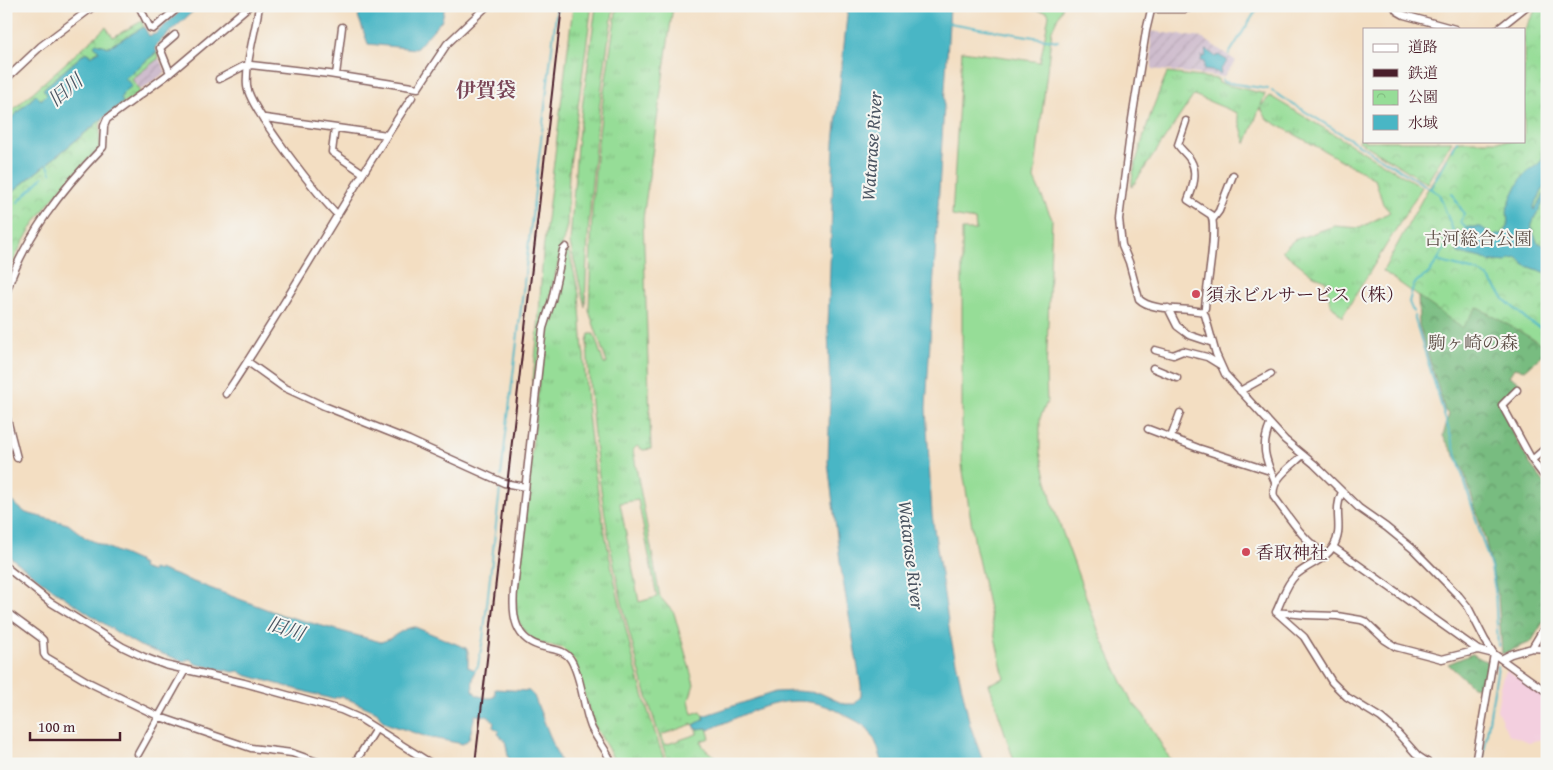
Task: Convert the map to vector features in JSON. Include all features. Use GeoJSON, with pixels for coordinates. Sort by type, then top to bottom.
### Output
{"type":"FeatureCollection","features":[{"type":"Feature","properties":{"kind":"street"},"geometry":{"type":"LineString","coordinates":[[6,79],[41,46],[94,6]]}},
{"type":"Feature","properties":{"kind":"street"},"geometry":{"type":"LineString","coordinates":[[139,6],[150,28],[153,29],[180,6]]}},
{"type":"Feature","properties":{"kind":"street"},"geometry":{"type":"LineString","coordinates":[[6,293],[22,253],[53,205],[103,148],[106,121],[170,73],[249,6]]}},
{"type":"Feature","properties":{"kind":"street"},"geometry":{"type":"LineString","coordinates":[[259,6],[247,88],[252,101],[263,119],[338,215]]}},
{"type":"Feature","properties":{"kind":"street"},"geometry":{"type":"LineString","coordinates":[[219,79],[249,64],[418,88],[447,44],[487,6]]}},
{"type":"Feature","properties":{"kind":"street"},"geometry":{"type":"LineString","coordinates":[[1197,6],[1184,9],[1152,8],[1132,119],[1120,210],[1120,228],[1122,245],[1129,262],[1139,299],[1145,303],[1168,308],[1203,312]]}},
{"type":"Feature","properties":{"kind":"street"},"geometry":{"type":"LineString","coordinates":[[1394,6],[1397,11],[1404,15],[1451,28]]}},
{"type":"Feature","properties":{"kind":"street"},"geometry":{"type":"LineString","coordinates":[[1499,28],[1527,6]]}},
{"type":"Feature","properties":{"kind":"street"},"geometry":{"type":"LineString","coordinates":[[336,75],[342,27]]}},
{"type":"Feature","properties":{"kind":"street"},"geometry":{"type":"LineString","coordinates":[[170,73],[160,48],[175,35]]}},
{"type":"Feature","properties":{"kind":"street"},"geometry":{"type":"LineString","coordinates":[[226,394],[248,362],[387,134],[412,97]]}},
{"type":"Feature","properties":{"kind":"street"},"geometry":{"type":"LineString","coordinates":[[263,119],[387,134]]}},
{"type":"Feature","properties":{"kind":"street"},"geometry":{"type":"LineString","coordinates":[[1186,121],[1178,145],[1191,159],[1193,164],[1194,183],[1188,200],[1206,210],[1213,219],[1214,239],[1203,312],[1220,365],[1225,374],[1285,440],[1314,464],[1359,508],[1386,527],[1413,550],[1459,596],[1468,607],[1484,640],[1494,654],[1547,692]]}},
{"type":"Feature","properties":{"kind":"street"},"geometry":{"type":"LineString","coordinates":[[335,128],[332,152],[363,173]]}},
{"type":"Feature","properties":{"kind":"street"},"geometry":{"type":"LineString","coordinates":[[1213,219],[1219,211],[1233,175]]}},
{"type":"Feature","properties":{"kind":"street"},"geometry":{"type":"LineString","coordinates":[[566,246],[563,250],[552,300],[543,328],[512,607],[514,620],[519,631],[529,641],[541,647],[560,651],[571,661],[592,727],[612,764]]}},
{"type":"Feature","properties":{"kind":"street"},"geometry":{"type":"LineString","coordinates":[[1168,308],[1177,326],[1189,335],[1213,343]]}},
{"type":"Feature","properties":{"kind":"street"},"geometry":{"type":"LineString","coordinates":[[1155,350],[1173,355],[1183,351],[1207,358],[1220,365]]}},
{"type":"Feature","properties":{"kind":"street"},"geometry":{"type":"LineString","coordinates":[[248,362],[283,387],[324,406],[408,440],[504,483],[525,487]]}},
{"type":"Feature","properties":{"kind":"street"},"geometry":{"type":"LineString","coordinates":[[1153,368],[1177,378]]}},
{"type":"Feature","properties":{"kind":"street"},"geometry":{"type":"LineString","coordinates":[[1240,391],[1270,374]]}},
{"type":"Feature","properties":{"kind":"street"},"geometry":{"type":"LineString","coordinates":[[1517,390],[1502,405],[1532,460],[1547,480]]}},
{"type":"Feature","properties":{"kind":"street"},"geometry":{"type":"LineString","coordinates":[[1171,437],[1180,413]]}},
{"type":"Feature","properties":{"kind":"street"},"geometry":{"type":"LineString","coordinates":[[6,415],[17,458]]}},
{"type":"Feature","properties":{"kind":"street"},"geometry":{"type":"LineString","coordinates":[[1270,425],[1264,442],[1264,450],[1275,482]]}},
{"type":"Feature","properties":{"kind":"street"},"geometry":{"type":"LineString","coordinates":[[1148,429],[1270,471]]}},
{"type":"Feature","properties":{"kind":"street"},"geometry":{"type":"LineString","coordinates":[[1532,460],[1547,447]]}},
{"type":"Feature","properties":{"kind":"street"},"geometry":{"type":"LineString","coordinates":[[1303,455],[1275,482],[1274,497],[1313,545],[1326,556]]}},
{"type":"Feature","properties":{"kind":"street"},"geometry":{"type":"LineString","coordinates":[[1276,612],[1295,576],[1326,556],[1333,547],[1339,531],[1337,508],[1342,492]]}},
{"type":"Feature","properties":{"kind":"street"},"geometry":{"type":"LineString","coordinates":[[1333,547],[1478,650],[1494,654]]}},
{"type":"Feature","properties":{"kind":"street"},"geometry":{"type":"LineString","coordinates":[[6,566],[50,602],[123,647],[159,663],[332,706],[359,718],[432,764]]}},
{"type":"Feature","properties":{"kind":"street"},"geometry":{"type":"LineString","coordinates":[[6,612],[40,636],[44,654],[57,664],[90,683],[160,717],[251,748],[292,753],[323,764]]}},
{"type":"Feature","properties":{"kind":"street"},"geometry":{"type":"LineString","coordinates":[[1276,612],[1306,616],[1337,616],[1361,620],[1366,622],[1385,640],[1396,646],[1442,658],[1478,650]]}},
{"type":"Feature","properties":{"kind":"street"},"geometry":{"type":"LineString","coordinates":[[1276,612],[1304,638],[1332,682],[1347,697],[1382,718],[1418,756],[1430,764]]}},
{"type":"Feature","properties":{"kind":"street"},"geometry":{"type":"LineString","coordinates":[[1532,648],[1547,623]]}},
{"type":"Feature","properties":{"kind":"street"},"geometry":{"type":"LineString","coordinates":[[1501,659],[1532,648],[1547,649]]}},
{"type":"Feature","properties":{"kind":"street"},"geometry":{"type":"LineString","coordinates":[[1475,764],[1494,654]]}},
{"type":"Feature","properties":{"kind":"street"},"geometry":{"type":"LineString","coordinates":[[138,754],[185,670]]}},
{"type":"Feature","properties":{"kind":"street"},"geometry":{"type":"LineString","coordinates":[[354,764],[376,729]]}},
{"type":"Feature","properties":{"kind":"shaded area"},"geometry":{"type":"Polygon","coordinates":[[[1150,31],[1203,38],[1236,61],[1223,77],[1152,69],[1150,31]]]}},
{"type":"Feature","properties":{"kind":"shaded area"},"geometry":{"type":"Polygon","coordinates":[[[159,58],[166,72],[141,90],[132,79],[159,58]]]}},
{"type":"Feature","properties":{"kind":"shaded area"},"geometry":{"type":"Polygon","coordinates":[[[1507,670],[1547,697],[1547,738],[1529,742],[1508,734],[1497,710],[1502,679],[1507,670]]]}},
{"type":"Feature","properties":{"kind":"green space"},"geometry":{"type":"Polygon","coordinates":[[[573,6],[591,6],[591,12],[569,172],[567,225],[550,297],[532,390],[543,252],[573,6]]]}},
{"type":"Feature","properties":{"kind":"green space"},"geometry":{"type":"Polygon","coordinates":[[[596,6],[614,6],[594,156],[588,231],[585,307],[570,243],[577,145],[596,6]]]}},
{"type":"Feature","properties":{"kind":"green space"},"geometry":{"type":"Polygon","coordinates":[[[617,6],[673,6],[643,219],[651,449],[643,450],[637,446],[633,450],[660,597],[674,613],[694,684],[689,700],[692,714],[701,711],[704,719],[694,725],[661,735],[665,745],[697,734],[696,729],[707,728],[710,738],[701,741],[703,746],[708,752],[717,757],[722,764],[669,764],[650,708],[636,657],[612,553],[595,448],[587,341],[589,334],[594,334],[604,364],[607,363],[589,311],[592,209],[604,91],[617,6]],[[638,500],[620,503],[639,602],[657,597],[638,500]]]}},
{"type":"Feature","properties":{"kind":"green space"},"geometry":{"type":"Polygon","coordinates":[[[1012,6],[1063,6],[1052,30],[1034,179],[1052,219],[1046,374],[1047,402],[1040,418],[1040,452],[1053,506],[1100,635],[1131,701],[1143,714],[1173,764],[1015,764],[989,684],[1004,678],[975,545],[962,465],[962,230],[976,230],[975,220],[952,216],[962,51],[1040,62],[1049,15],[1047,12],[1012,6]]]}},
{"type":"Feature","properties":{"kind":"green space","name":"古河総合公園"},"geometry":{"type":"Polygon","coordinates":[[[1538,6],[1547,6],[1547,347],[1477,307],[1462,328],[1383,271],[1455,142],[1526,142],[1525,28],[1538,6]]]}},
{"type":"Feature","properties":{"kind":"green space"},"geometry":{"type":"Polygon","coordinates":[[[144,20],[142,23],[144,27],[108,47],[99,44],[99,50],[91,56],[86,52],[43,89],[48,94],[40,100],[36,95],[6,123],[6,116],[106,27],[113,37],[144,20]]]}},
{"type":"Feature","properties":{"kind":"green space"},"geometry":{"type":"Polygon","coordinates":[[[157,52],[159,58],[132,79],[140,92],[105,117],[100,124],[100,148],[71,177],[34,224],[23,241],[6,278],[6,197],[95,125],[121,99],[125,78],[157,52]]]}},
{"type":"Feature","properties":{"kind":"green space"},"geometry":{"type":"Polygon","coordinates":[[[1167,73],[1218,79],[1219,83],[1265,94],[1261,106],[1270,96],[1422,187],[1342,317],[1330,303],[1326,281],[1310,273],[1282,251],[1294,240],[1334,226],[1360,228],[1390,212],[1383,204],[1375,179],[1267,119],[1260,107],[1246,144],[1237,113],[1194,95],[1132,187],[1134,168],[1155,101],[1167,73]]]}},
{"type":"Feature","properties":{"kind":"green space"},"geometry":{"type":"Polygon","coordinates":[[[1363,134],[1363,142],[1451,142],[1427,183],[1359,141],[1363,134]]]}},
{"type":"Feature","properties":{"kind":"green space"},"geometry":{"type":"Polygon","coordinates":[[[567,249],[579,294],[589,422],[603,524],[638,678],[666,764],[615,764],[592,721],[575,661],[562,648],[535,641],[525,632],[516,617],[516,599],[544,335],[564,252],[567,249]]]}},
{"type":"Feature","properties":{"kind":"green space","name":"駒ヶ崎の森"},"geometry":{"type":"Polygon","coordinates":[[[1425,285],[1547,337],[1547,351],[1525,370],[1514,368],[1509,376],[1520,383],[1504,397],[1509,426],[1530,464],[1547,486],[1547,616],[1531,642],[1502,654],[1498,596],[1485,539],[1463,469],[1443,436],[1449,414],[1445,411],[1419,325],[1418,294],[1425,285]]]}},
{"type":"Feature","properties":{"kind":"green space"},"geometry":{"type":"Polygon","coordinates":[[[1472,654],[1489,663],[1485,688],[1472,686],[1448,664],[1472,654]]]}},
{"type":"Feature","properties":{"kind":"water","name":"旧川"},"geometry":{"type":"Polygon","coordinates":[[[186,6],[199,6],[158,43],[155,48],[157,52],[125,78],[132,86],[123,93],[121,99],[123,102],[6,197],[6,123],[36,95],[41,100],[47,94],[43,89],[86,52],[91,56],[99,51],[94,45],[96,43],[108,47],[144,27],[149,36],[154,35],[186,6]]]}},
{"type":"Feature","properties":{"kind":"water"},"geometry":{"type":"Polygon","coordinates":[[[364,6],[445,6],[442,20],[416,49],[368,44],[358,16],[364,6]]]}},
{"type":"Feature","properties":{"kind":"water","name":"Watarase River"},"geometry":{"type":"Polygon","coordinates":[[[848,6],[950,6],[926,408],[932,515],[950,634],[970,725],[984,764],[883,764],[875,741],[866,727],[826,706],[809,702],[792,701],[775,704],[742,715],[708,730],[707,728],[696,729],[694,725],[704,719],[703,716],[775,692],[820,693],[844,704],[855,704],[861,696],[861,686],[841,569],[828,463],[830,393],[828,327],[834,143],[848,6]]]}},
{"type":"Feature","properties":{"kind":"water"},"geometry":{"type":"Polygon","coordinates":[[[1207,50],[1216,57],[1218,55],[1227,60],[1220,70],[1221,73],[1204,70],[1204,62],[1201,61],[1202,56],[1205,57],[1207,50]]]}},
{"type":"Feature","properties":{"kind":"water"},"geometry":{"type":"Polygon","coordinates":[[[1547,133],[1547,182],[1533,208],[1534,210],[1547,191],[1543,204],[1534,220],[1532,231],[1537,242],[1547,247],[1547,273],[1524,265],[1518,258],[1510,259],[1507,262],[1492,261],[1491,263],[1482,258],[1458,253],[1457,250],[1468,227],[1481,227],[1493,236],[1503,234],[1506,231],[1508,206],[1524,175],[1542,159],[1543,142],[1547,133]]]}},
{"type":"Feature","properties":{"kind":"water","name":"旧川"},"geometry":{"type":"Polygon","coordinates":[[[6,497],[26,513],[68,524],[86,538],[138,561],[138,563],[143,565],[142,568],[152,572],[153,569],[159,571],[159,569],[282,615],[381,642],[406,629],[415,627],[466,648],[468,651],[468,667],[475,670],[473,690],[478,696],[492,698],[495,696],[495,689],[529,691],[534,696],[561,764],[512,764],[509,760],[505,740],[498,734],[499,731],[493,727],[494,721],[487,716],[475,715],[469,739],[463,744],[427,737],[388,724],[382,720],[377,712],[341,696],[332,699],[245,675],[239,671],[233,672],[196,664],[190,659],[183,661],[140,646],[55,591],[6,554],[6,497]]]}},
{"type":"Feature","properties":{"kind":"waterway"},"geometry":{"type":"LineString","coordinates":[[501,476],[557,6]]}},
{"type":"Feature","properties":{"kind":"waterway"},"geometry":{"type":"LineString","coordinates":[[1229,54],[1259,6]]}},
{"type":"Feature","properties":{"kind":"waterway"},"geometry":{"type":"LineString","coordinates":[[949,23],[1058,41]]}},
{"type":"Feature","properties":{"kind":"waterway"},"geometry":{"type":"LineString","coordinates":[[1222,80],[1223,82],[1268,89]]}},
{"type":"Feature","properties":{"kind":"waterway"},"geometry":{"type":"LineString","coordinates":[[1272,91],[1439,194],[1454,233],[1437,261],[1479,272],[1488,277],[1505,300],[1531,323],[1547,331]]}},
{"type":"Feature","properties":{"kind":"waterway"},"geometry":{"type":"LineString","coordinates":[[1452,151],[1456,142]]}},
{"type":"Feature","properties":{"kind":"waterway"},"geometry":{"type":"LineString","coordinates":[[1431,187],[1447,159]]}},
{"type":"Feature","properties":{"kind":"waterway"},"geometry":{"type":"LineString","coordinates":[[47,163],[51,173]]}},
{"type":"Feature","properties":{"kind":"waterway"},"geometry":{"type":"LineString","coordinates":[[18,202],[43,177]]}},
{"type":"Feature","properties":{"kind":"waterway"},"geometry":{"type":"LineString","coordinates":[[1452,193],[1464,214],[1461,222],[1467,230]]}},
{"type":"Feature","properties":{"kind":"waterway"},"geometry":{"type":"LineString","coordinates":[[1413,312],[1409,302],[1413,287],[1416,282],[1428,274],[1437,261]]}},
{"type":"Feature","properties":{"kind":"waterway"},"geometry":{"type":"LineString","coordinates":[[1414,316],[1491,568],[1495,590],[1498,646]]}},
{"type":"Feature","properties":{"kind":"waterway"},"geometry":{"type":"LineString","coordinates":[[474,671],[478,666],[483,639],[500,489]]}},
{"type":"Feature","properties":{"kind":"waterway"},"geometry":{"type":"LineString","coordinates":[[1482,764],[1498,666]]}},
{"type":"Feature","properties":{"kind":"railway"},"geometry":{"type":"LineString","coordinates":[[475,764],[562,6]]}},
{"type":"Feature","properties":{"kind":"place","name":"須永ビルサービス（株）"},"geometry":{"type":"Point","coordinates":[1196,294]}},
{"type":"Feature","properties":{"kind":"place","name":"香取神社"},"geometry":{"type":"Point","coordinates":[1246,552]}},
{"type":"Feature","properties":{"kind":"district","name":"伊賀袋"},"geometry":{"type":"Point","coordinates":[486,89]}}]}
